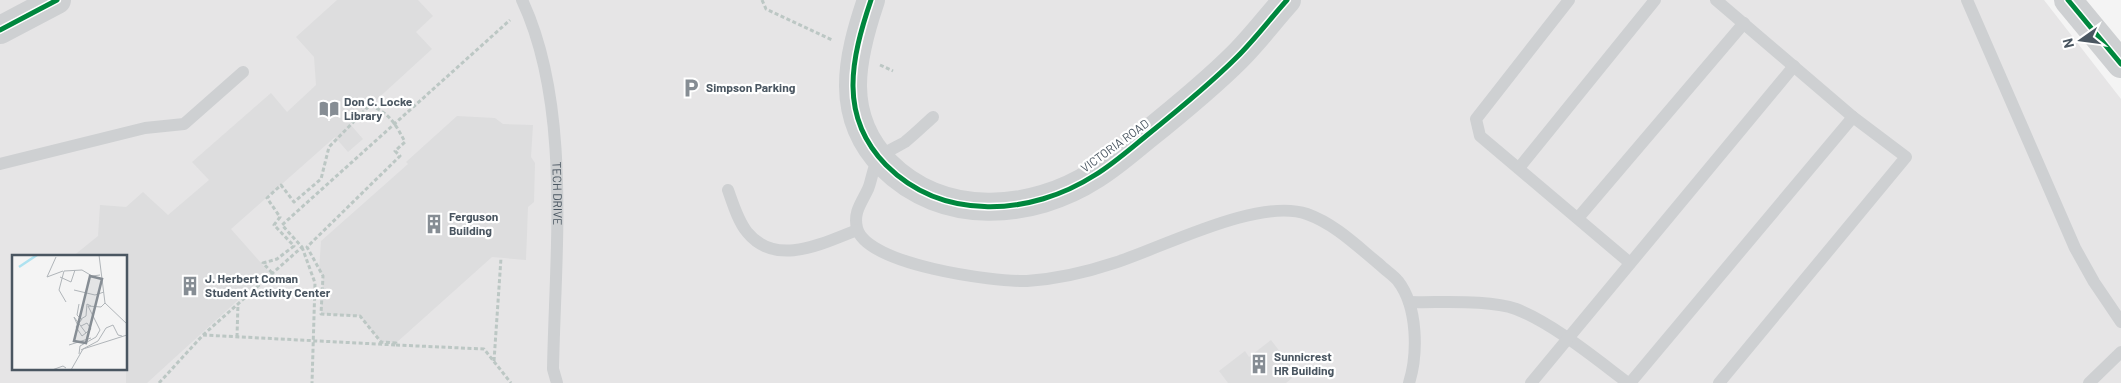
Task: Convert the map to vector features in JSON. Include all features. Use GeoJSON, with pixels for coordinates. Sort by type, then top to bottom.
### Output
{"type":"FeatureCollection","features":[{"type":"Feature","properties":{"kind":"street","name":"VICTORIA ROAD"},"geometry":{"type":"LineString","coordinates":[[871,0],[859,34],[852,81],[855,113],[860,128],[879,158],[897,176],[920,191],[949,203],[987,209],[1030,203],[1060,192],[1094,176],[1183,106],[1237,56],[1287,0]]}},
{"type":"Feature","properties":{"kind":"street"},"geometry":{"type":"LineString","coordinates":[[2068,0],[2121,64]]}},
{"type":"Feature","properties":{"kind":"street"},"geometry":{"type":"LineString","coordinates":[[0,30],[44,3]]}},
{"type":"Feature","properties":{"kind":"lane"},"geometry":{"type":"LineString","coordinates":[[1569,0],[1476,119],[1480,136],[1630,262]]}},
{"type":"Feature","properties":{"kind":"lane"},"geometry":{"type":"LineString","coordinates":[[1519,168],[1655,0]]}},
{"type":"Feature","properties":{"kind":"lane"},"geometry":{"type":"LineString","coordinates":[[1716,0],[1853,117],[1906,157],[1719,383]]}},
{"type":"Feature","properties":{"kind":"lane"},"geometry":{"type":"LineString","coordinates":[[1967,0],[2075,248],[2094,282],[2121,322]]}},
{"type":"Feature","properties":{"kind":"lane","name":"TECH DRIVE"},"geometry":{"type":"LineString","coordinates":[[523,3],[537,42],[553,123],[557,208],[553,369],[558,383]]}},
{"type":"Feature","properties":{"kind":"lane"},"geometry":{"type":"LineString","coordinates":[[1578,218],[1744,23]]}},
{"type":"Feature","properties":{"kind":"lane"},"geometry":{"type":"LineString","coordinates":[[1531,383],[1794,66]]}},
{"type":"Feature","properties":{"kind":"lane"},"geometry":{"type":"LineString","coordinates":[[0,164],[145,128],[184,124],[243,72]]}},
{"type":"Feature","properties":{"kind":"lane"},"geometry":{"type":"LineString","coordinates":[[933,116],[904,142],[879,158],[869,188],[858,208],[855,218],[857,230],[863,239],[874,247],[932,269],[987,280],[1028,281],[1070,274],[1114,263],[1230,220],[1289,210],[1307,214],[1332,225],[1398,281],[1409,302],[1414,334],[1413,370],[1409,383]]}},
{"type":"Feature","properties":{"kind":"lane"},"geometry":{"type":"LineString","coordinates":[[1409,302],[1493,305],[1516,309],[1569,338],[1629,383],[1853,117]]}},
{"type":"Feature","properties":{"kind":"lane"},"geometry":{"type":"LineString","coordinates":[[728,190],[746,231],[754,239],[782,251],[804,249],[857,230]]}},
{"type":"Feature","properties":{"kind":"lane"},"geometry":{"type":"LineString","coordinates":[[2089,383],[2121,352]]}},
{"type":"Feature","properties":{"kind":"path"},"geometry":{"type":"LineString","coordinates":[[762,0],[766,9],[837,42]]}},
{"type":"Feature","properties":{"kind":"path"},"geometry":{"type":"LineString","coordinates":[[312,383],[315,283],[302,247],[282,225],[396,124],[523,3]]}},
{"type":"Feature","properties":{"kind":"path"},"geometry":{"type":"LineString","coordinates":[[273,274],[263,263],[277,260],[294,246],[274,225],[280,217],[267,198],[281,185],[294,202],[320,178],[328,147],[370,105],[385,112],[396,124],[405,142],[395,151],[400,156],[307,247],[323,276],[321,314],[360,316],[381,342],[396,343],[396,345]]}},
{"type":"Feature","properties":{"kind":"path"},"geometry":{"type":"LineString","coordinates":[[159,383],[203,335],[302,247]]}},
{"type":"Feature","properties":{"kind":"path"},"geometry":{"type":"LineString","coordinates":[[494,362],[501,258]]}},
{"type":"Feature","properties":{"kind":"path"},"geometry":{"type":"LineString","coordinates":[[237,337],[238,303]]}},
{"type":"Feature","properties":{"kind":"path"},"geometry":{"type":"LineString","coordinates":[[203,335],[484,349],[511,383]]}},
{"type":"Feature","properties":{"kind":"shaded area"},"geometry":{"type":"Polygon","coordinates":[[[0,0],[2044,0],[2121,99],[2121,383],[0,383],[0,0]]]}},
{"type":"Feature","properties":{"kind":"building"},"geometry":{"type":"Polygon","coordinates":[[[337,0],[418,0],[433,16],[416,32],[432,49],[350,124],[363,139],[348,152],[335,137],[231,229],[269,272],[147,383],[126,383],[126,370],[128,370],[128,255],[74,255],[98,236],[100,205],[126,207],[143,192],[168,215],[209,180],[192,162],[271,93],[287,112],[316,85],[314,57],[296,37],[337,0]]]}},
{"type":"Feature","properties":{"kind":"building","name":"Ferguson Building"},"geometry":{"type":"Polygon","coordinates":[[[457,116],[495,118],[503,124],[533,125],[531,157],[535,163],[534,202],[528,207],[526,260],[492,257],[396,343],[381,342],[360,316],[321,314],[323,276],[319,271],[321,241],[408,164],[406,162],[457,116]]]}},
{"type":"Feature","properties":{"kind":"building","name":"Sunnicrest HR Building"},"geometry":{"type":"Polygon","coordinates":[[[1271,340],[1297,374],[1286,383],[1228,383],[1219,371],[1245,351],[1249,357],[1271,340]]]}},
{"type":"Feature","properties":{"kind":"cycle path"},"geometry":{"type":"LineString","coordinates":[[0,30],[57,0]]}},
{"type":"Feature","properties":{"kind":"cycle path"},"geometry":{"type":"LineString","coordinates":[[871,0],[858,44],[853,86],[855,107],[861,127],[871,146],[886,165],[909,183],[934,196],[960,204],[988,207],[1016,205],[1043,199],[1070,189],[1102,171],[1215,78],[1244,50],[1287,0]]}},
{"type":"Feature","properties":{"kind":"cycle path"},"geometry":{"type":"LineString","coordinates":[[2068,0],[2121,64]]}},
{"type":"Feature","properties":{"kind":"place","name":"Simpson Parking"},"geometry":{"type":"Point","coordinates":[691,88]}},
{"type":"Feature","properties":{"kind":"place","name":"Don C. Locke Library"},"geometry":{"type":"Point","coordinates":[329,109]}},
{"type":"Feature","properties":{"kind":"place","name":"Ferguson Building"},"geometry":{"type":"Point","coordinates":[434,224]}},
{"type":"Feature","properties":{"kind":"place","name":"J. Herbert Coman Student Activity Center"},"geometry":{"type":"Point","coordinates":[190,286]}},
{"type":"Feature","properties":{"kind":"place","name":"Sunnicrest HR Building"},"geometry":{"type":"Point","coordinates":[1259,364]}}]}
